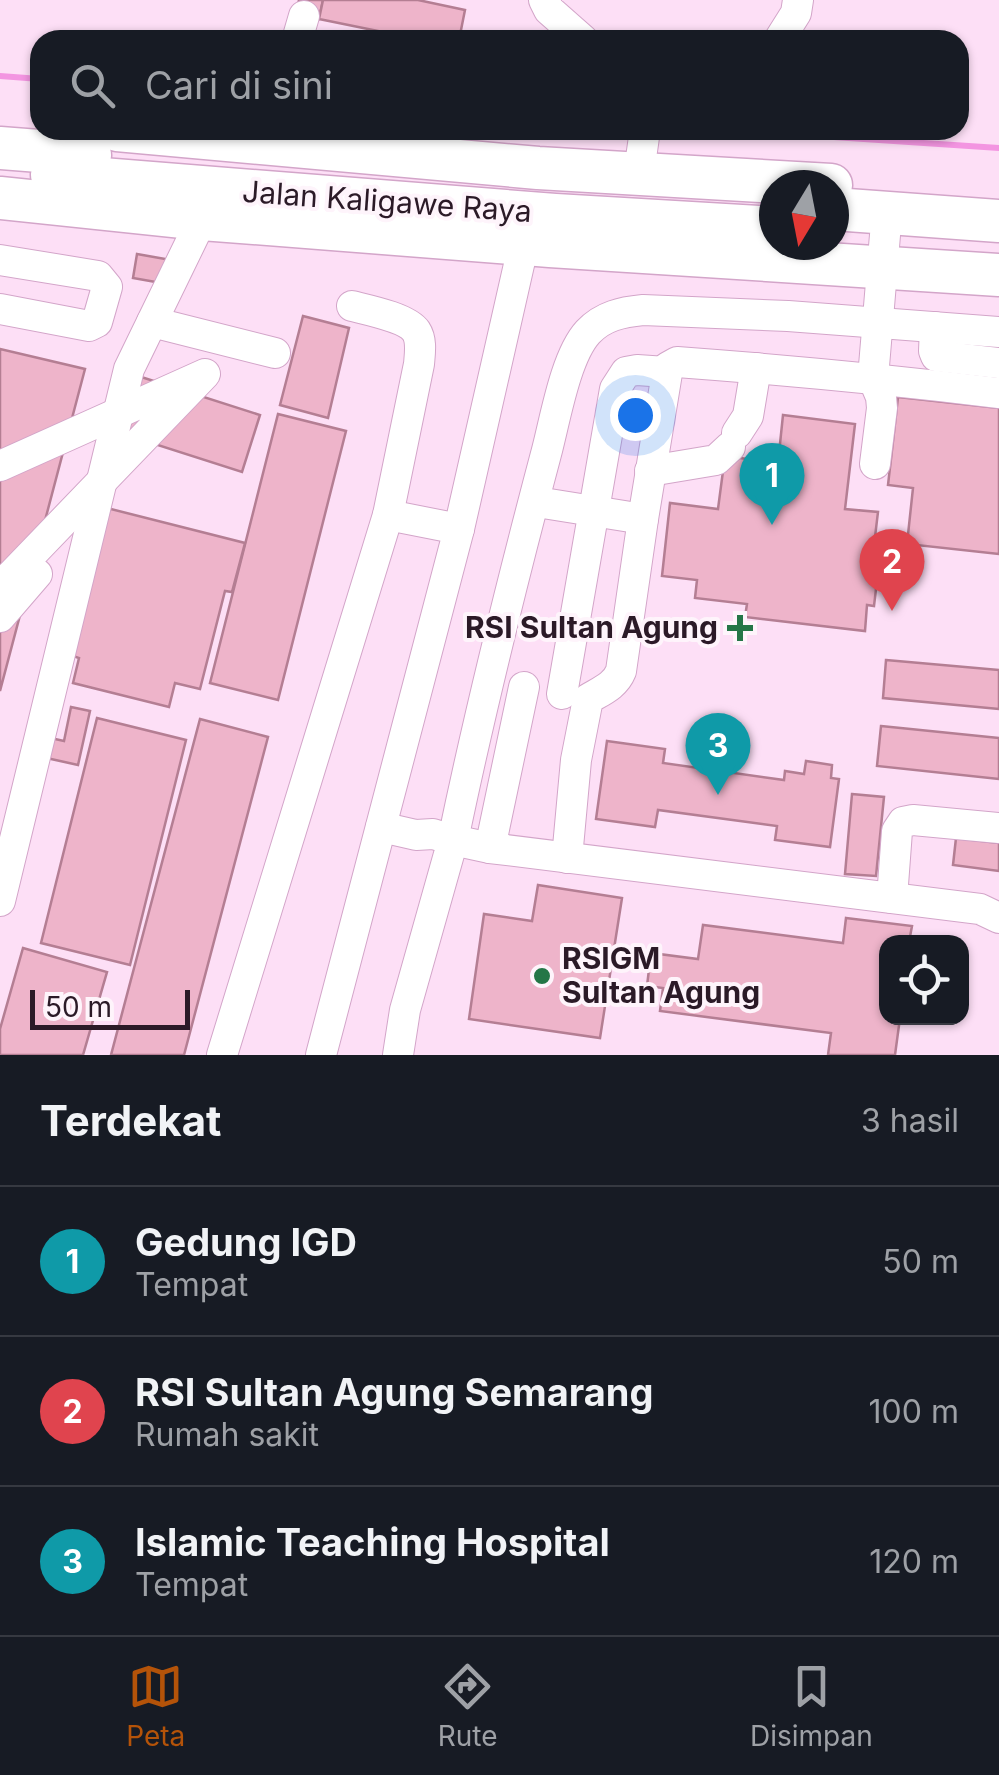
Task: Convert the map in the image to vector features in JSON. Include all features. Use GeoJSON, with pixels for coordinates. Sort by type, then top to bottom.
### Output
{"type":"FeatureCollection","features":[{"type":"Feature","properties":{"kind":"highway"},"geometry":{"type":"LineString","coordinates":[[0,119],[30,122]]}},
{"type":"Feature","properties":{"kind":"highway"},"geometry":{"type":"LineString","coordinates":[[292,140],[532,203],[884,251],[999,275]]}},
{"type":"Feature","properties":{"kind":"highway","name":"Jalan Kaligawe Raya"},"geometry":{"type":"LineString","coordinates":[[0,148],[759,226]]}},
{"type":"Feature","properties":{"kind":"highway"},"geometry":{"type":"LineString","coordinates":[[0,198],[202,218],[532,203],[640,168],[759,178]]}},
{"type":"Feature","properties":{"kind":"highway","name":"Jalan Kaligawe Raya"},"geometry":{"type":"LineString","coordinates":[[0,170],[532,203],[759,205]]}},
{"type":"Feature","properties":{"kind":"highway"},"geometry":{"type":"LineString","coordinates":[[849,186],[999,196]]}},
{"type":"Feature","properties":{"kind":"highway"},"geometry":{"type":"LineString","coordinates":[[849,210],[999,221]]}},
{"type":"Feature","properties":{"kind":"highway"},"geometry":{"type":"LineString","coordinates":[[849,238],[884,251],[999,242]]}},
{"type":"Feature","properties":{"kind":"lane"},"geometry":{"type":"LineString","coordinates":[[544,0],[572,30]]}},
{"type":"Feature","properties":{"kind":"lane"},"geometry":{"type":"LineString","coordinates":[[785,30],[796,13],[798,0]]}},
{"type":"Feature","properties":{"kind":"lane"},"geometry":{"type":"LineString","coordinates":[[640,168],[644,140]]}},
{"type":"Feature","properties":{"kind":"lane"},"geometry":{"type":"LineString","coordinates":[[320,1055],[459,529],[532,203]]}},
{"type":"Feature","properties":{"kind":"lane"},"geometry":{"type":"LineString","coordinates":[[0,901],[128,369],[202,218]]}},
{"type":"Feature","properties":{"kind":"lane"},"geometry":{"type":"LineString","coordinates":[[875,464],[882,408],[873,378],[884,251]]}},
{"type":"Feature","properties":{"kind":"lane"},"geometry":{"type":"LineString","coordinates":[[0,260],[98,276],[107,287],[97,322],[89,326],[0,309]]}},
{"type":"Feature","properties":{"kind":"lane"},"geometry":{"type":"LineString","coordinates":[[222,1055],[388,516],[419,364],[417,332],[408,324],[352,306]]}},
{"type":"Feature","properties":{"kind":"lane"},"geometry":{"type":"LineString","coordinates":[[398,1055],[443,837],[568,373],[586,333],[603,319],[643,310],[999,332]]}},
{"type":"Feature","properties":{"kind":"lane"},"geometry":{"type":"LineString","coordinates":[[152,322],[275,353]]}},
{"type":"Feature","properties":{"kind":"lane"},"geometry":{"type":"LineString","coordinates":[[936,328],[936,356],[999,363]]}},
{"type":"Feature","properties":{"kind":"lane"},"geometry":{"type":"LineString","coordinates":[[490,848],[512,684],[575,697],[611,686],[621,671],[668,367],[677,362],[999,392]]}},
{"type":"Feature","properties":{"kind":"lane"},"geometry":{"type":"LineString","coordinates":[[650,471],[716,460],[748,416],[756,368]]}},
{"type":"Feature","properties":{"kind":"lane"},"geometry":{"type":"LineString","coordinates":[[568,858],[576,760],[575,697],[594,512],[615,388],[626,372],[666,372]]}},
{"type":"Feature","properties":{"kind":"lane"},"geometry":{"type":"LineString","coordinates":[[0,466],[206,374]]}},
{"type":"Feature","properties":{"kind":"lane"},"geometry":{"type":"LineString","coordinates":[[0,586],[206,374]]}},
{"type":"Feature","properties":{"kind":"lane"},"geometry":{"type":"LineString","coordinates":[[0,618],[206,374]]}},
{"type":"Feature","properties":{"kind":"lane"},"geometry":{"type":"LineString","coordinates":[[543,503],[643,519]]}},
{"type":"Feature","properties":{"kind":"lane"},"geometry":{"type":"LineString","coordinates":[[388,516],[459,529]]}},
{"type":"Feature","properties":{"kind":"lane"},"geometry":{"type":"LineString","coordinates":[[382,822],[416,835],[490,848],[980,909],[999,918]]}},
{"type":"Feature","properties":{"kind":"lane"},"geometry":{"type":"LineString","coordinates":[[892,898],[897,831],[903,822],[999,828]]}},
{"type":"Feature","properties":{"kind":"building"},"geometry":{"type":"Polygon","coordinates":[[[299,0],[323,0],[319,19],[296,14],[299,0]]]}},
{"type":"Feature","properties":{"kind":"building"},"geometry":{"type":"Polygon","coordinates":[[[323,0],[418,0],[465,10],[461,30],[373,30],[319,19],[323,0]]]}},
{"type":"Feature","properties":{"kind":"building"},"geometry":{"type":"Polygon","coordinates":[[[137,254],[171,260],[167,284],[133,278],[137,254]]]}},
{"type":"Feature","properties":{"kind":"building"},"geometry":{"type":"Polygon","coordinates":[[[303,316],[349,328],[328,418],[280,405],[303,316]]]}},
{"type":"Feature","properties":{"kind":"building"},"geometry":{"type":"Polygon","coordinates":[[[0,349],[85,369],[0,691],[0,349]]]}},
{"type":"Feature","properties":{"kind":"building"},"geometry":{"type":"Polygon","coordinates":[[[135,375],[260,415],[242,472],[117,432],[135,375]]]}},
{"type":"Feature","properties":{"kind":"building"},"geometry":{"type":"Polygon","coordinates":[[[898,397],[999,408],[999,554],[907,544],[913,488],[888,485],[898,397]]]}},
{"type":"Feature","properties":{"kind":"building"},"geometry":{"type":"Polygon","coordinates":[[[278,414],[346,431],[278,700],[210,683],[278,414]]]}},
{"type":"Feature","properties":{"kind":"building"},"geometry":{"type":"Polygon","coordinates":[[[783,415],[855,424],[845,509],[878,512],[875,537],[882,538],[874,606],[867,605],[865,631],[745,617],[747,604],[695,598],[697,580],[662,576],[670,503],[718,509],[725,456],[778,463],[783,415]]]}},
{"type":"Feature","properties":{"kind":"building"},"geometry":{"type":"Polygon","coordinates":[[[99,506],[245,543],[232,592],[225,591],[200,689],[175,683],[169,707],[73,683],[79,658],[73,656],[99,506]]]}},
{"type":"Feature","properties":{"kind":"building"},"geometry":{"type":"Polygon","coordinates":[[[886,660],[999,670],[999,709],[883,698],[886,660]]]}},
{"type":"Feature","properties":{"kind":"building"},"geometry":{"type":"Polygon","coordinates":[[[71,707],[90,711],[78,765],[42,757],[46,737],[64,741],[71,707]]]}},
{"type":"Feature","properties":{"kind":"building"},"geometry":{"type":"Polygon","coordinates":[[[97,718],[186,740],[130,965],[41,943],[97,718]]]}},
{"type":"Feature","properties":{"kind":"building"},"geometry":{"type":"Polygon","coordinates":[[[200,719],[268,737],[184,1055],[111,1055],[200,719]]]}},
{"type":"Feature","properties":{"kind":"building"},"geometry":{"type":"Polygon","coordinates":[[[881,726],[999,738],[999,779],[877,766],[881,726]]]}},
{"type":"Feature","properties":{"kind":"building"},"geometry":{"type":"Polygon","coordinates":[[[607,741],[665,749],[663,763],[784,780],[785,771],[804,774],[806,761],[832,765],[831,778],[839,779],[830,847],[775,840],[777,826],[658,810],[655,827],[596,819],[607,741]]]}},
{"type":"Feature","properties":{"kind":"building"},"geometry":{"type":"Polygon","coordinates":[[[852,794],[884,797],[876,876],[845,874],[852,794]]]}},
{"type":"Feature","properties":{"kind":"building"},"geometry":{"type":"Polygon","coordinates":[[[956,838],[999,843],[999,871],[953,865],[956,838]]]}},
{"type":"Feature","properties":{"kind":"building","name":"RSIGM Sultan Agung"},"geometry":{"type":"Polygon","coordinates":[[[538,885],[622,898],[600,1038],[469,1019],[484,914],[532,921],[538,885]]]}},
{"type":"Feature","properties":{"kind":"building"},"geometry":{"type":"Polygon","coordinates":[[[846,918],[912,926],[910,935],[879,935],[879,1025],[899,1025],[895,1055],[828,1055],[831,1033],[660,1011],[663,988],[647,986],[651,953],[698,959],[703,925],[843,943],[846,918]]]}},
{"type":"Feature","properties":{"kind":"building"},"geometry":{"type":"Polygon","coordinates":[[[23,948],[107,972],[83,1055],[0,1055],[0,1029],[23,948]]]}},
{"type":"Feature","properties":{"kind":"waterway"},"geometry":{"type":"LineString","coordinates":[[0,76],[30,78]]}},
{"type":"Feature","properties":{"kind":"waterway"},"geometry":{"type":"LineString","coordinates":[[879,140],[999,148]]}},
{"type":"Feature","properties":{"kind":"place","name":"Gedung IGD"},"geometry":{"type":"Point","coordinates":[772,525]}},
{"type":"Feature","properties":{"kind":"place","name":"RSI Sultan Agung Semarang"},"geometry":{"type":"Point","coordinates":[892,611]}},
{"type":"Feature","properties":{"kind":"place","name":"RSI Sultan Agung"},"geometry":{"type":"Point","coordinates":[740,628]}},
{"type":"Feature","properties":{"kind":"place","name":"Islamic Teaching Hospital"},"geometry":{"type":"Point","coordinates":[718,795]}},
{"type":"Feature","properties":{"kind":"place","name":"RSIGM Sultan Agung"},"geometry":{"type":"Point","coordinates":[542,976]}}]}
